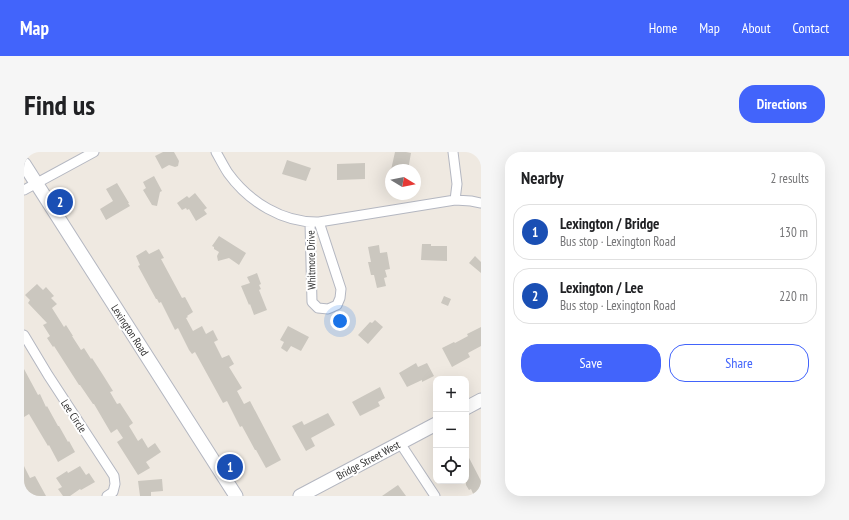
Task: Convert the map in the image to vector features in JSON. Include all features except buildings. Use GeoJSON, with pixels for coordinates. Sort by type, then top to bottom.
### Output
{"type":"FeatureCollection","features":[{"type":"Feature","properties":{"kind":"main road","name":"Lexington Road"},"geometry":{"type":"LineString","coordinates":[[24,164],[236,496]]}},
{"type":"Feature","properties":{"kind":"main road"},"geometry":{"type":"LineString","coordinates":[[469,406],[481,400]]}},
{"type":"Feature","properties":{"kind":"main road","name":"Bridge Street West"},"geometry":{"type":"LineString","coordinates":[[300,496],[433,426]]}},
{"type":"Feature","properties":{"kind":"street"},"geometry":{"type":"LineString","coordinates":[[24,190],[94,152]]}},
{"type":"Feature","properties":{"kind":"street","name":"Whitmore Drive"},"geometry":{"type":"LineString","coordinates":[[216,152],[228,173],[245,193],[262,206],[282,216],[315,222],[455,200],[481,200]]}},
{"type":"Feature","properties":{"kind":"street"},"geometry":{"type":"LineString","coordinates":[[453,152],[457,184],[455,200]]}},
{"type":"Feature","properties":{"kind":"street","name":"Whitmore Drive"},"geometry":{"type":"LineString","coordinates":[[315,222],[341,289],[340,298],[337,305],[328,309],[318,308],[312,302],[315,222]]}},
{"type":"Feature","properties":{"kind":"street","name":"Lee Circle"},"geometry":{"type":"LineString","coordinates":[[24,335],[48,375],[114,476],[116,484],[113,492],[107,496]]}},
{"type":"Feature","properties":{"kind":"street"},"geometry":{"type":"LineString","coordinates":[[400,443],[435,496]]}},
{"type":"Feature","properties":{"kind":"place","name":"Lexington / Lee"},"geometry":{"type":"Point","coordinates":[60,202]}},
{"type":"Feature","properties":{"kind":"place","name":"Lexington / Bridge"},"geometry":{"type":"Point","coordinates":[230,467]}}]}
